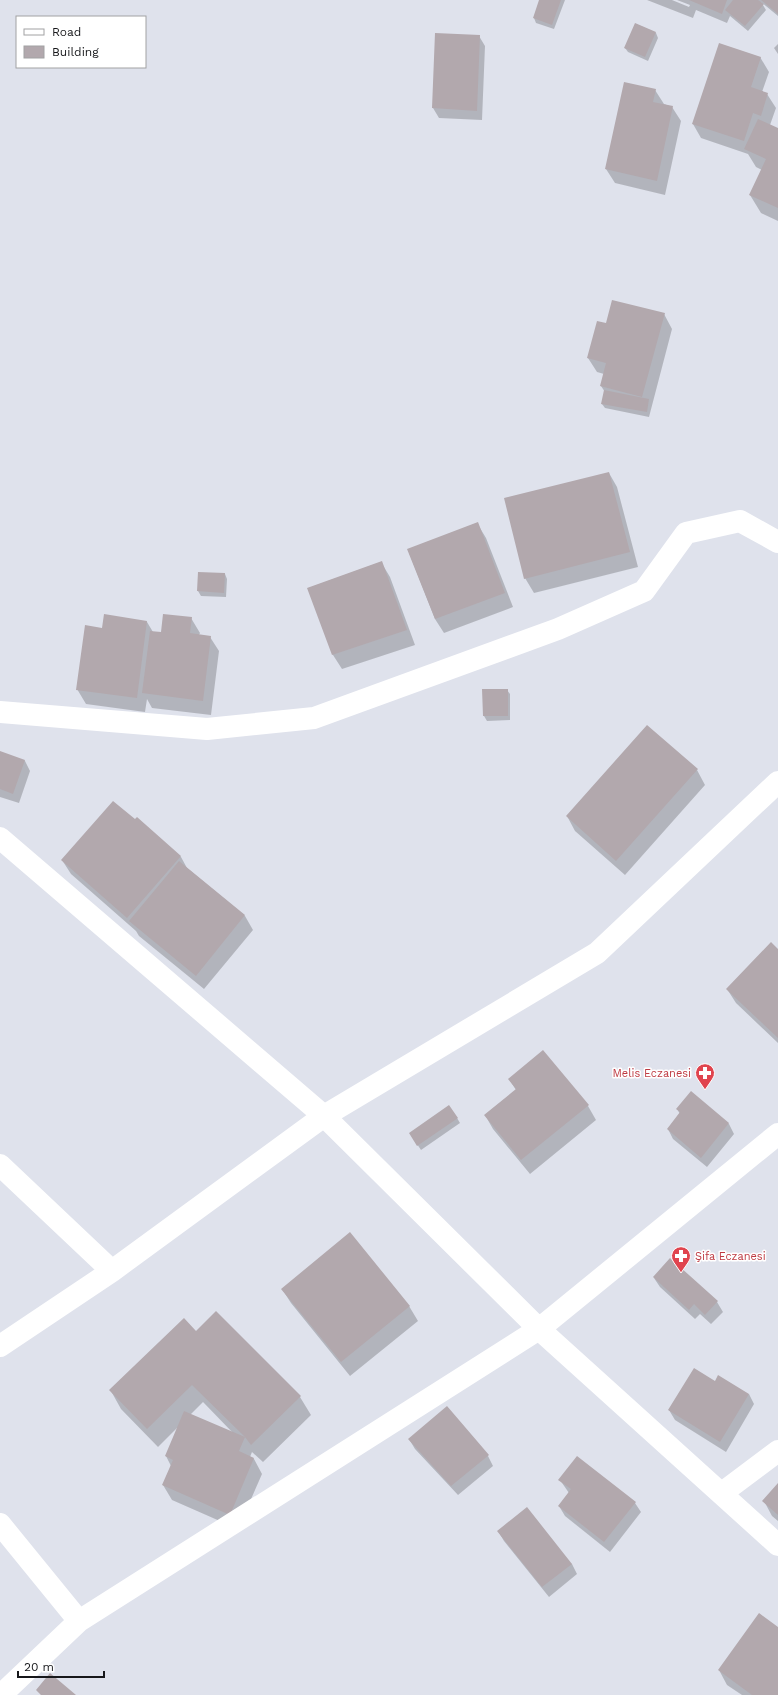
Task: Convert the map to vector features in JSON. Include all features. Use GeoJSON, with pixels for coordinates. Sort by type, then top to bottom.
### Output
{"type":"FeatureCollection","features":[{"type":"Feature","properties":{"kind":"street"},"geometry":{"type":"LineString","coordinates":[[0,712],[207,729],[314,718],[558,629],[644,591],[686,533],[740,521],[778,542]]}},
{"type":"Feature","properties":{"kind":"street"},"geometry":{"type":"LineString","coordinates":[[0,1346],[112,1271],[324,1116],[597,954],[778,782]]}},
{"type":"Feature","properties":{"kind":"street"},"geometry":{"type":"LineString","coordinates":[[0,838],[324,1116],[539,1330],[722,1493],[778,1545]]}},
{"type":"Feature","properties":{"kind":"street"},"geometry":{"type":"LineString","coordinates":[[1,1695],[79,1621],[539,1330],[778,1134]]}},
{"type":"Feature","properties":{"kind":"street"},"geometry":{"type":"LineString","coordinates":[[0,1165],[112,1271]]}},
{"type":"Feature","properties":{"kind":"street"},"geometry":{"type":"LineString","coordinates":[[722,1493],[778,1451]]}},
{"type":"Feature","properties":{"kind":"street"},"geometry":{"type":"LineString","coordinates":[[0,1524],[79,1621]]}},
{"type":"Feature","properties":{"kind":"building"},"geometry":{"type":"Polygon","coordinates":[[[539,0],[561,0],[552,25],[533,18],[539,0]]]}},
{"type":"Feature","properties":{"kind":"building"},"geometry":{"type":"Polygon","coordinates":[[[689,0],[727,0],[722,14],[689,0]]]}},
{"type":"Feature","properties":{"kind":"building"},"geometry":{"type":"Polygon","coordinates":[[[733,0],[758,0],[764,4],[745,26],[725,10],[733,0]]]}},
{"type":"Feature","properties":{"kind":"building"},"geometry":{"type":"Polygon","coordinates":[[[761,0],[778,0],[778,14],[761,0]]]}},
{"type":"Feature","properties":{"kind":"building"},"geometry":{"type":"Polygon","coordinates":[[[635,23],[656,32],[645,57],[624,48],[635,23]]]}},
{"type":"Feature","properties":{"kind":"building"},"geometry":{"type":"Polygon","coordinates":[[[435,33],[480,35],[477,111],[432,108],[435,33]]]}},
{"type":"Feature","properties":{"kind":"building"},"geometry":{"type":"Polygon","coordinates":[[[719,43],[761,57],[751,87],[768,93],[761,116],[753,113],[744,141],[692,124],[719,43]]]}},
{"type":"Feature","properties":{"kind":"building"},"geometry":{"type":"Polygon","coordinates":[[[624,82],[656,89],[653,102],[673,106],[657,181],[605,169],[624,82]]]}},
{"type":"Feature","properties":{"kind":"building"},"geometry":{"type":"Polygon","coordinates":[[[758,119],[778,128],[778,208],[749,195],[766,159],[744,149],[758,119]]]}},
{"type":"Feature","properties":{"kind":"building"},"geometry":{"type":"Polygon","coordinates":[[[612,300],[665,313],[642,397],[600,386],[606,363],[587,358],[597,321],[606,323],[612,300]]]}},
{"type":"Feature","properties":{"kind":"building"},"geometry":{"type":"Polygon","coordinates":[[[604,390],[649,399],[647,412],[601,404],[604,390]]]}},
{"type":"Feature","properties":{"kind":"building"},"geometry":{"type":"Polygon","coordinates":[[[609,472],[630,552],[524,579],[504,498],[609,472]]]}},
{"type":"Feature","properties":{"kind":"building"},"geometry":{"type":"Polygon","coordinates":[[[478,522],[505,593],[435,619],[407,549],[478,522]]]}},
{"type":"Feature","properties":{"kind":"building"},"geometry":{"type":"Polygon","coordinates":[[[382,561],[407,630],[332,655],[307,588],[382,561]]]}},
{"type":"Feature","properties":{"kind":"building"},"geometry":{"type":"Polygon","coordinates":[[[198,572],[225,573],[224,593],[197,591],[198,572]]]}},
{"type":"Feature","properties":{"kind":"building"},"geometry":{"type":"Polygon","coordinates":[[[104,614],[147,621],[137,698],[76,690],[85,625],[102,628],[104,614]]]}},
{"type":"Feature","properties":{"kind":"building"},"geometry":{"type":"Polygon","coordinates":[[[163,614],[192,617],[190,633],[211,636],[203,701],[142,693],[150,631],[161,632],[163,614]]]}},
{"type":"Feature","properties":{"kind":"building"},"geometry":{"type":"Polygon","coordinates":[[[482,689],[508,689],[508,716],[483,716],[482,689]]]}},
{"type":"Feature","properties":{"kind":"building"},"geometry":{"type":"Polygon","coordinates":[[[647,725],[698,769],[616,861],[566,816],[647,725]]]}},
{"type":"Feature","properties":{"kind":"building"},"geometry":{"type":"Polygon","coordinates":[[[0,751],[25,760],[13,794],[0,789],[0,751]]]}},
{"type":"Feature","properties":{"kind":"building"},"geometry":{"type":"Polygon","coordinates":[[[113,801],[135,819],[137,817],[181,856],[127,918],[61,860],[113,801]]]}},
{"type":"Feature","properties":{"kind":"building"},"geometry":{"type":"Polygon","coordinates":[[[179,861],[245,915],[196,976],[129,921],[179,861]]]}},
{"type":"Feature","properties":{"kind":"building"},"geometry":{"type":"Polygon","coordinates":[[[771,942],[778,949],[778,1038],[726,989],[771,942]]]}},
{"type":"Feature","properties":{"kind":"building"},"geometry":{"type":"Polygon","coordinates":[[[543,1050],[589,1105],[521,1160],[484,1115],[516,1089],[508,1079],[543,1050]]]}},
{"type":"Feature","properties":{"kind":"building"},"geometry":{"type":"Polygon","coordinates":[[[691,1091],[729,1123],[701,1158],[667,1129],[680,1112],[676,1109],[691,1091]]]}},
{"type":"Feature","properties":{"kind":"building"},"geometry":{"type":"Polygon","coordinates":[[[449,1105],[458,1118],[417,1146],[409,1133],[449,1105]]]}},
{"type":"Feature","properties":{"kind":"building"},"geometry":{"type":"Polygon","coordinates":[[[350,1232],[410,1306],[341,1362],[281,1289],[350,1232]]]}},
{"type":"Feature","properties":{"kind":"building"},"geometry":{"type":"Polygon","coordinates":[[[670,1258],[718,1301],[705,1315],[694,1304],[689,1310],[653,1277],[670,1258]]]}},
{"type":"Feature","properties":{"kind":"building"},"geometry":{"type":"Polygon","coordinates":[[[216,1311],[301,1396],[251,1445],[245,1437],[192,1385],[147,1429],[109,1390],[184,1318],[196,1331],[216,1311]]]}},
{"type":"Feature","properties":{"kind":"building"},"geometry":{"type":"Polygon","coordinates":[[[694,1368],[715,1381],[718,1375],[749,1394],[720,1442],[668,1410],[694,1368]]]}},
{"type":"Feature","properties":{"kind":"building"},"geometry":{"type":"Polygon","coordinates":[[[447,1406],[489,1455],[451,1486],[408,1439],[447,1406]]]}},
{"type":"Feature","properties":{"kind":"building"},"geometry":{"type":"Polygon","coordinates":[[[184,1411],[245,1437],[239,1451],[254,1458],[230,1515],[162,1485],[173,1460],[165,1456],[184,1411]]]}},
{"type":"Feature","properties":{"kind":"building"},"geometry":{"type":"Polygon","coordinates":[[[577,1456],[636,1502],[604,1542],[558,1506],[571,1489],[558,1480],[577,1456]]]}},
{"type":"Feature","properties":{"kind":"building"},"geometry":{"type":"Polygon","coordinates":[[[778,1483],[778,1515],[762,1501],[778,1483]]]}},
{"type":"Feature","properties":{"kind":"building"},"geometry":{"type":"Polygon","coordinates":[[[527,1507],[572,1564],[542,1587],[497,1531],[527,1507]]]}},
{"type":"Feature","properties":{"kind":"building"},"geometry":{"type":"Polygon","coordinates":[[[759,1613],[778,1627],[778,1695],[752,1695],[718,1670],[759,1613]]]}},
{"type":"Feature","properties":{"kind":"building"},"geometry":{"type":"Polygon","coordinates":[[[50,1673],[76,1695],[41,1695],[36,1690],[50,1673]]]}},
{"type":"Feature","properties":{"kind":"place","name":"Melis Eczanesi"},"geometry":{"type":"Point","coordinates":[705,1090]}},
{"type":"Feature","properties":{"kind":"place","name":"Şifa Eczanesi"},"geometry":{"type":"Point","coordinates":[681,1273]}}]}
